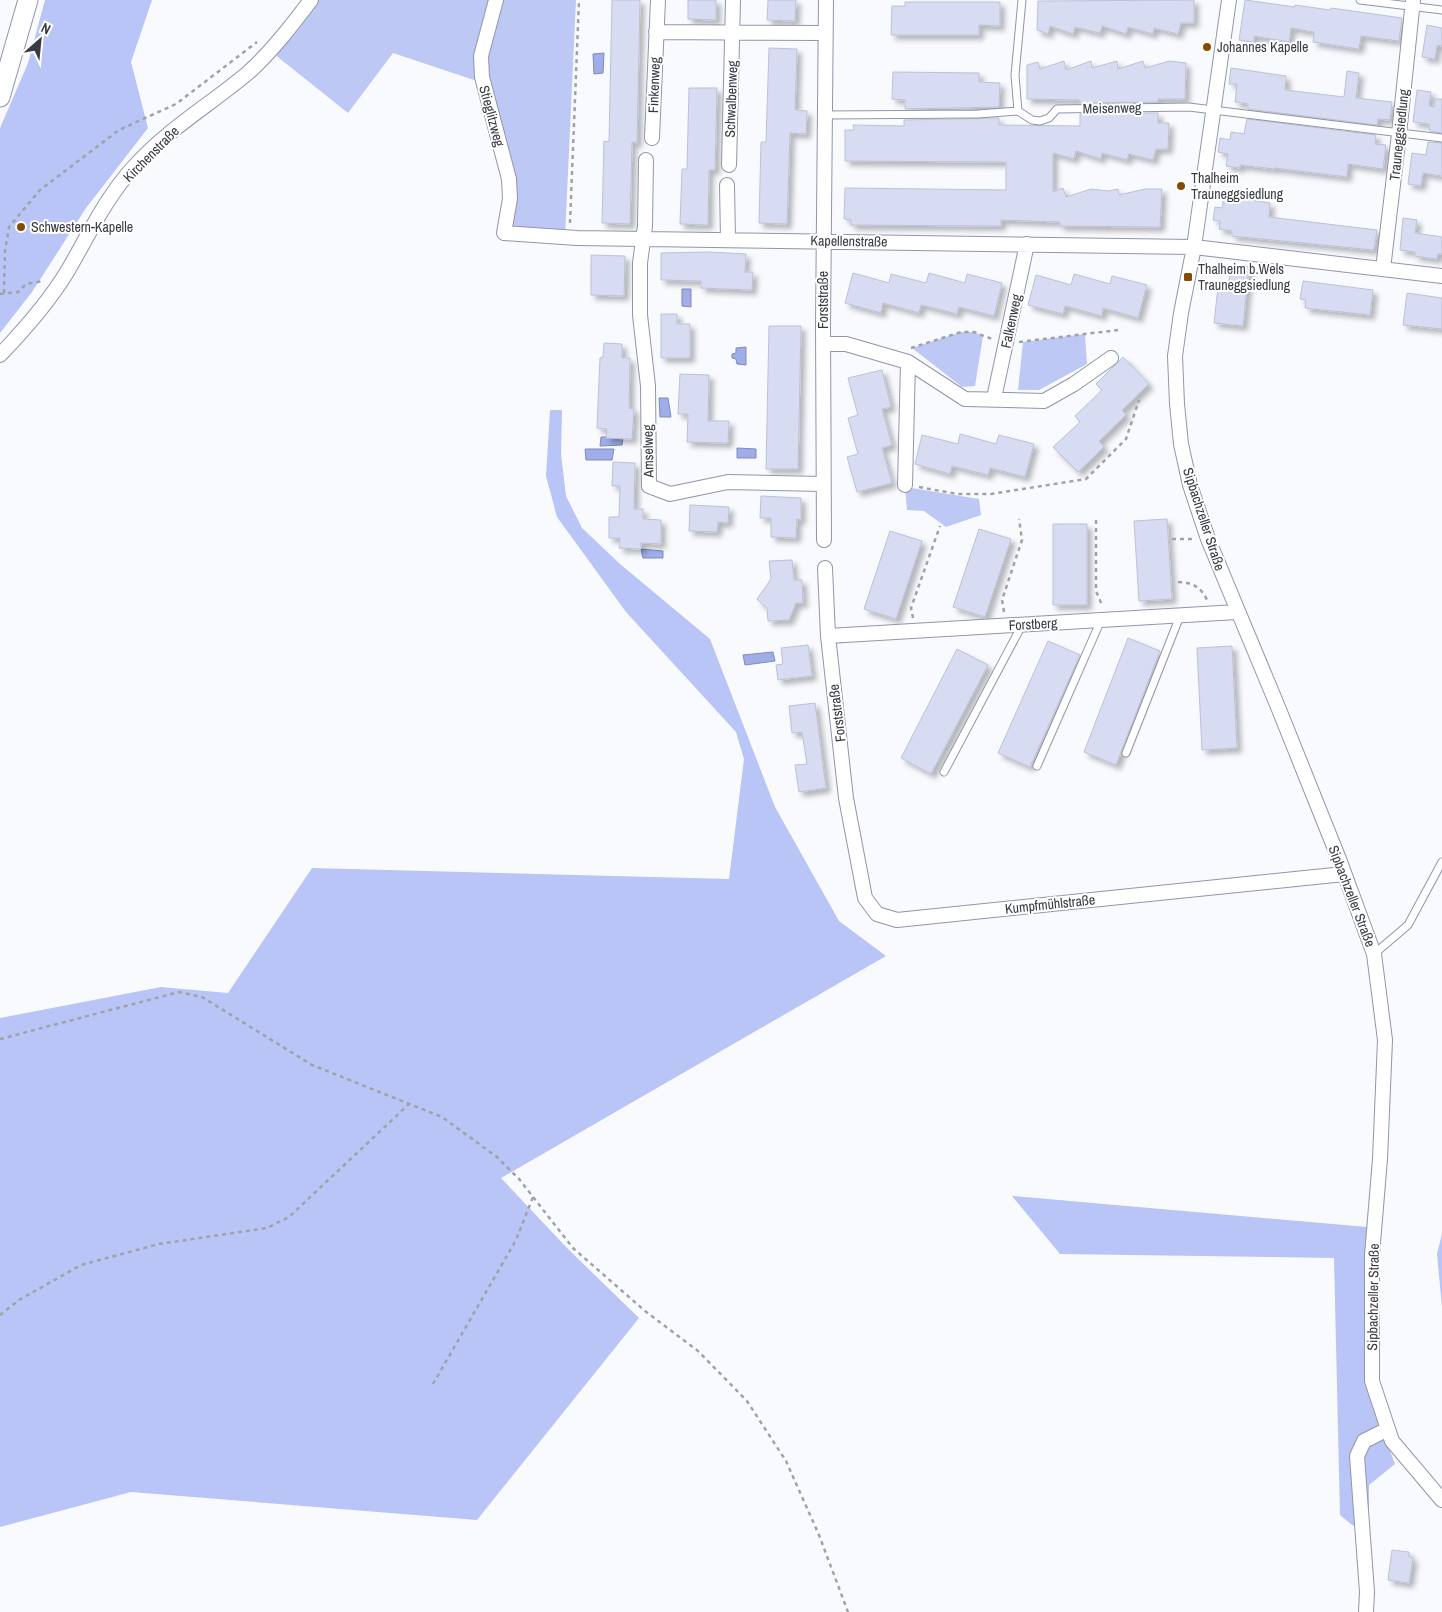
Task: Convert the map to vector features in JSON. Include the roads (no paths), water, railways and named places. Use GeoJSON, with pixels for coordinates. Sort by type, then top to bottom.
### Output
{"type":"FeatureCollection","features":[{"type":"Feature","properties":{"kind":"street"},"geometry":{"type":"LineString","coordinates":[[0,97],[28,0]]}},
{"type":"Feature","properties":{"kind":"street","name":"Kirchenstraße"},"geometry":{"type":"LineString","coordinates":[[0,354],[45,305],[99,215],[131,170],[165,136],[249,72],[283,36],[311,0]]}},
{"type":"Feature","properties":{"kind":"street","name":"Stieglitzweg"},"geometry":{"type":"LineString","coordinates":[[496,0],[481,56],[482,77],[509,179],[510,199],[504,233]]}},
{"type":"Feature","properties":{"kind":"street","name":"Finkenweg"},"geometry":{"type":"LineString","coordinates":[[652,138],[658,0]]}},
{"type":"Feature","properties":{"kind":"street","name":"Schwalbenweg"},"geometry":{"type":"LineString","coordinates":[[729,165],[733,0]]}},
{"type":"Feature","properties":{"kind":"street","name":"Forststraße"},"geometry":{"type":"LineString","coordinates":[[824,540],[823,344],[826,0]]}},
{"type":"Feature","properties":{"kind":"street","name":"Sipbachzeller Straße"},"geometry":{"type":"LineString","coordinates":[[1228,0],[1194,247],[1181,313],[1176,356],[1177,404],[1181,444],[1190,485],[1208,539],[1278,706],[1374,954],[1386,1040],[1380,1160],[1372,1255],[1372,1381],[1392,1441],[1442,1500]]}},
{"type":"Feature","properties":{"kind":"street","name":"Trauneggsiedlung"},"geometry":{"type":"LineString","coordinates":[[1383,269],[1400,134],[1413,3]]}},
{"type":"Feature","properties":{"kind":"street"},"geometry":{"type":"LineString","coordinates":[[656,32],[825,32]]}},
{"type":"Feature","properties":{"kind":"street"},"geometry":{"type":"LineString","coordinates":[[643,239],[645,226],[646,160]]}},
{"type":"Feature","properties":{"kind":"street"},"geometry":{"type":"LineString","coordinates":[[727,185],[728,240]]}},
{"type":"Feature","properties":{"kind":"street","name":"Kapellenstraße"},"geometry":{"type":"LineString","coordinates":[[504,233],[577,238],[824,240],[1194,247]]}},
{"type":"Feature","properties":{"kind":"street","name":"Amselweg"},"geometry":{"type":"LineString","coordinates":[[643,239],[640,263],[640,315],[648,386],[649,486],[670,494],[728,482],[823,484]]}},
{"type":"Feature","properties":{"kind":"street","name":"Falkenweg"},"geometry":{"type":"LineString","coordinates":[[994,398],[1027,244]]}},
{"type":"Feature","properties":{"kind":"street"},"geometry":{"type":"LineString","coordinates":[[1194,247],[1442,276]]}},
{"type":"Feature","properties":{"kind":"street"},"geometry":{"type":"LineString","coordinates":[[823,344],[846,344],[908,362],[965,399],[1044,400],[1074,384],[1111,358]]}},
{"type":"Feature","properties":{"kind":"street"},"geometry":{"type":"LineString","coordinates":[[905,485],[908,362]]}},
{"type":"Feature","properties":{"kind":"street","name":"Forststraße"},"geometry":{"type":"LineString","coordinates":[[825,568],[828,636],[846,798]]}},
{"type":"Feature","properties":{"kind":"street","name":"Forstberg"},"geometry":{"type":"LineString","coordinates":[[828,636],[1238,612]]}},
{"type":"Feature","properties":{"kind":"street","name":"Kumpfmühlstraße"},"geometry":{"type":"LineString","coordinates":[[846,798],[865,898],[877,914],[897,920],[1344,874]]}},
{"type":"Feature","properties":{"kind":"street"},"geometry":{"type":"LineString","coordinates":[[1366,1612],[1367,1592],[1357,1456],[1364,1442],[1388,1429]]}},
{"type":"Feature","properties":{"kind":"lane"},"geometry":{"type":"LineString","coordinates":[[824,115],[978,114],[1018,111],[1015,75],[1022,0]]}},
{"type":"Feature","properties":{"kind":"lane"},"geometry":{"type":"LineString","coordinates":[[1360,0],[1413,3],[1442,10]]}},
{"type":"Feature","properties":{"kind":"lane","name":"Meisenweg"},"geometry":{"type":"LineString","coordinates":[[1018,111],[1032,120],[1040,122],[1049,118],[1057,109],[1189,108],[1213,111]]}},
{"type":"Feature","properties":{"kind":"lane"},"geometry":{"type":"LineString","coordinates":[[1213,111],[1442,138]]}},
{"type":"Feature","properties":{"kind":"lane"},"geometry":{"type":"LineString","coordinates":[[1126,754],[1180,616]]}},
{"type":"Feature","properties":{"kind":"lane"},"geometry":{"type":"LineString","coordinates":[[1036,766],[1105,620]]}},
{"type":"Feature","properties":{"kind":"lane"},"geometry":{"type":"LineString","coordinates":[[944,772],[1022,625]]}},
{"type":"Feature","properties":{"kind":"lane","name":"Sipbachzeller Straße"},"geometry":{"type":"LineString","coordinates":[[1374,954],[1408,925],[1442,862]]}},
{"type":"Feature","properties":{"kind":"place","name":"Johannes Kapelle"},"geometry":{"type":"Point","coordinates":[1207,47]}},
{"type":"Feature","properties":{"kind":"place","name":"Thalheim Trauneggsiedlung"},"geometry":{"type":"Point","coordinates":[1181,186]}},
{"type":"Feature","properties":{"kind":"place","name":"Schwestern-Kapelle"},"geometry":{"type":"Point","coordinates":[21,227]}},
{"type":"Feature","properties":{"kind":"place","name":"Thalheim b.Wels Trauneggsiedlung"},"geometry":{"type":"Point","coordinates":[1188,277]}}]}
